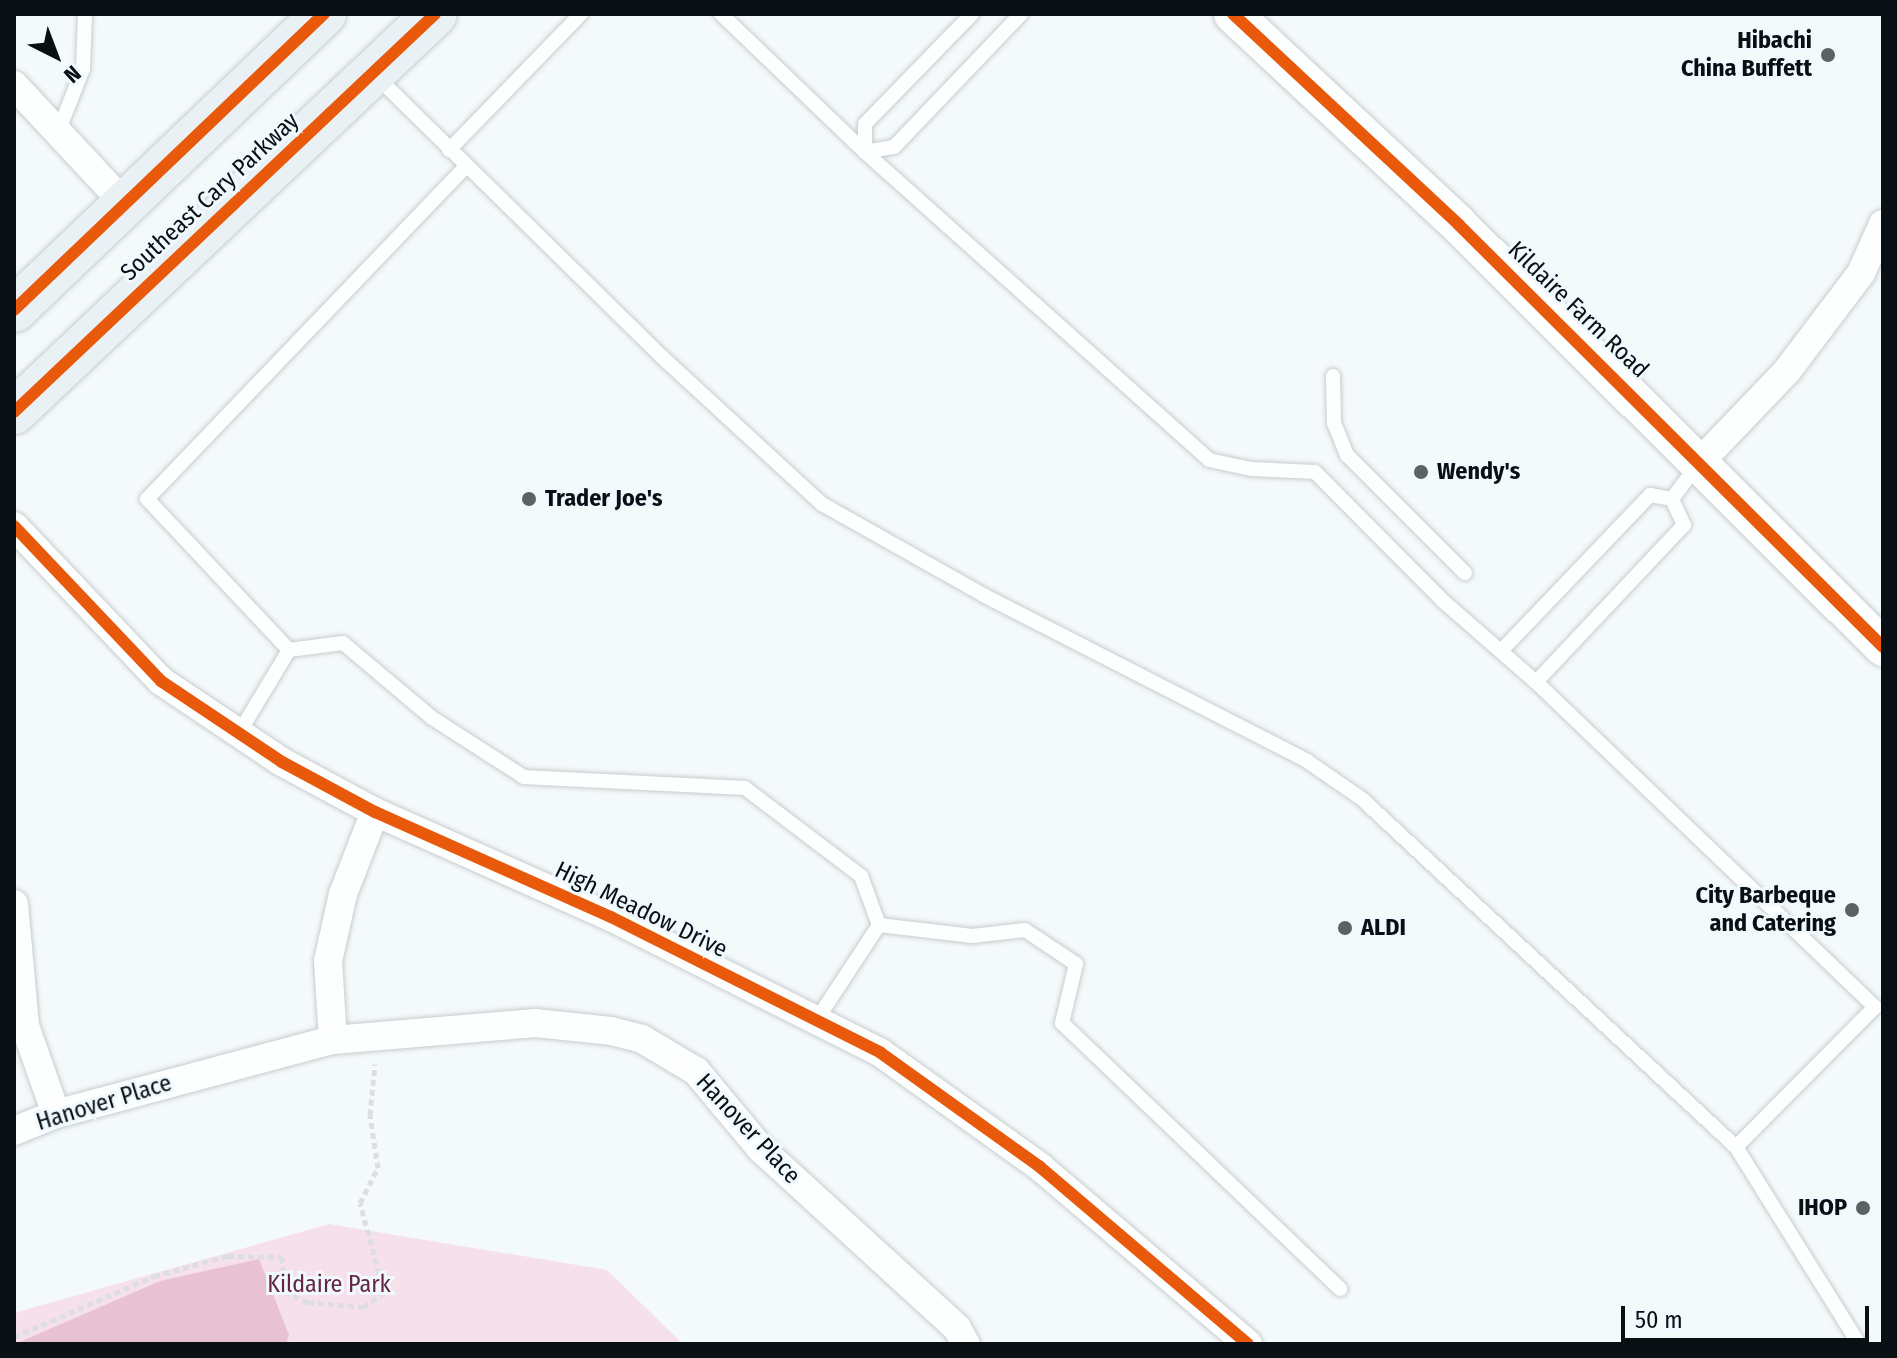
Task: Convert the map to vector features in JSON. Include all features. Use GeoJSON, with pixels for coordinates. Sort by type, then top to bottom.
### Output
{"type":"FeatureCollection","features":[{"type":"Feature","properties":{"kind":"main road"},"geometry":{"type":"LineString","coordinates":[[14,310],[324,14]]}},
{"type":"Feature","properties":{"kind":"main road","name":"Southeast Cary Parkway"},"geometry":{"type":"LineString","coordinates":[[14,412],[435,14]]}},
{"type":"Feature","properties":{"kind":"main road","name":"Kildaire Farm Road"},"geometry":{"type":"LineString","coordinates":[[1233,14],[1458,224],[1883,647]]}},
{"type":"Feature","properties":{"kind":"street"},"geometry":{"type":"LineString","coordinates":[[14,85],[126,205]]}},
{"type":"Feature","properties":{"kind":"street"},"geometry":{"type":"LineString","coordinates":[[1699,463],[1787,371],[1861,273],[1883,224]]}},
{"type":"Feature","properties":{"kind":"street","name":"High Meadow Drive"},"geometry":{"type":"LineString","coordinates":[[14,526],[161,681],[239,733],[375,812],[611,917],[881,1053],[1040,1167],[1248,1344]]}},
{"type":"Feature","properties":{"kind":"street"},"geometry":{"type":"LineString","coordinates":[[333,1040],[328,961],[343,894],[375,812]]}},
{"type":"Feature","properties":{"kind":"street"},"geometry":{"type":"LineString","coordinates":[[14,904],[25,1026],[56,1114]]}},
{"type":"Feature","properties":{"kind":"street","name":"Hanover Place"},"geometry":{"type":"LineString","coordinates":[[14,1131],[56,1114],[333,1040],[535,1023],[642,1039],[696,1071],[761,1149],[957,1328],[966,1344]]}},
{"type":"Feature","properties":{"kind":"lane"},"geometry":{"type":"LineString","coordinates":[[58,132],[83,69],[85,14]]}},
{"type":"Feature","properties":{"kind":"lane"},"geometry":{"type":"LineString","coordinates":[[449,150],[581,14]]}},
{"type":"Feature","properties":{"kind":"lane"},"geometry":{"type":"LineString","coordinates":[[721,14],[865,152],[1209,460],[1251,469],[1315,472],[1875,1007],[1736,1147]]}},
{"type":"Feature","properties":{"kind":"lane"},"geometry":{"type":"LineString","coordinates":[[865,152],[865,124],[972,14]]}},
{"type":"Feature","properties":{"kind":"lane"},"geometry":{"type":"LineString","coordinates":[[865,152],[894,147],[1021,14]]}},
{"type":"Feature","properties":{"kind":"lane"},"geometry":{"type":"LineString","coordinates":[[373,73],[803,490],[985,596],[1307,761],[1362,799],[1736,1147],[1859,1344]]}},
{"type":"Feature","properties":{"kind":"lane"},"geometry":{"type":"LineString","coordinates":[[289,650],[147,499],[466,166]]}},
{"type":"Feature","properties":{"kind":"lane"},"geometry":{"type":"LineString","coordinates":[[1333,376],[1334,423],[1347,455],[1465,573]]}},
{"type":"Feature","properties":{"kind":"lane"},"geometry":{"type":"LineString","coordinates":[[1672,499],[1699,463]]}},
{"type":"Feature","properties":{"kind":"lane"},"geometry":{"type":"LineString","coordinates":[[1501,651],[1650,495],[1672,499]]}},
{"type":"Feature","properties":{"kind":"lane"},"geometry":{"type":"LineString","coordinates":[[1536,682],[1684,525],[1672,499]]}},
{"type":"Feature","properties":{"kind":"lane"},"geometry":{"type":"LineString","coordinates":[[289,650],[343,643],[432,718],[524,777],[745,788],[861,876],[879,925]]}},
{"type":"Feature","properties":{"kind":"lane"},"geometry":{"type":"LineString","coordinates":[[239,733],[289,650]]}},
{"type":"Feature","properties":{"kind":"lane"},"geometry":{"type":"LineString","coordinates":[[816,1021],[879,925]]}},
{"type":"Feature","properties":{"kind":"lane"},"geometry":{"type":"LineString","coordinates":[[879,925],[972,936],[1025,930],[1076,964],[1062,1023],[1340,1289]]}},
{"type":"Feature","properties":{"kind":"path"},"geometry":{"type":"LineString","coordinates":[[14,1337],[154,1276],[228,1256],[282,1257],[284,1292],[308,1302],[363,1307],[384,1293],[360,1203],[378,1168],[370,1115],[377,1036]]}},
{"type":"Feature","properties":{"kind":"green space","name":"Kildaire Park"},"geometry":{"type":"Polygon","coordinates":[[[329,1224],[607,1270],[683,1344],[14,1344],[14,1313],[329,1224]]]}},
{"type":"Feature","properties":{"kind":"shaded area"},"geometry":{"type":"Polygon","coordinates":[[[259,1259],[289,1335],[286,1344],[15,1344],[160,1281],[259,1259]]]}},
{"type":"Feature","properties":{"kind":"cycle path"},"geometry":{"type":"LineString","coordinates":[[14,310],[324,14]]}},
{"type":"Feature","properties":{"kind":"cycle path"},"geometry":{"type":"LineString","coordinates":[[14,412],[435,14]]}},
{"type":"Feature","properties":{"kind":"cycle path"},"geometry":{"type":"LineString","coordinates":[[1233,14],[1458,224],[1883,647]]}},
{"type":"Feature","properties":{"kind":"cycle path"},"geometry":{"type":"LineString","coordinates":[[14,526],[161,681],[282,762],[375,812],[611,917],[881,1053],[1040,1167],[1248,1344]]}},
{"type":"Feature","properties":{"kind":"place","name":"Hibachi China Buffett"},"geometry":{"type":"Point","coordinates":[1828,55]}},
{"type":"Feature","properties":{"kind":"place","name":"Wendy's"},"geometry":{"type":"Point","coordinates":[1421,472]}},
{"type":"Feature","properties":{"kind":"place","name":"Trader Joe's"},"geometry":{"type":"Point","coordinates":[529,499]}},
{"type":"Feature","properties":{"kind":"place","name":"City Barbeque and Catering"},"geometry":{"type":"Point","coordinates":[1852,910]}},
{"type":"Feature","properties":{"kind":"place","name":"ALDI"},"geometry":{"type":"Point","coordinates":[1345,928]}},
{"type":"Feature","properties":{"kind":"place","name":"IHOP"},"geometry":{"type":"Point","coordinates":[1863,1208]}}]}
